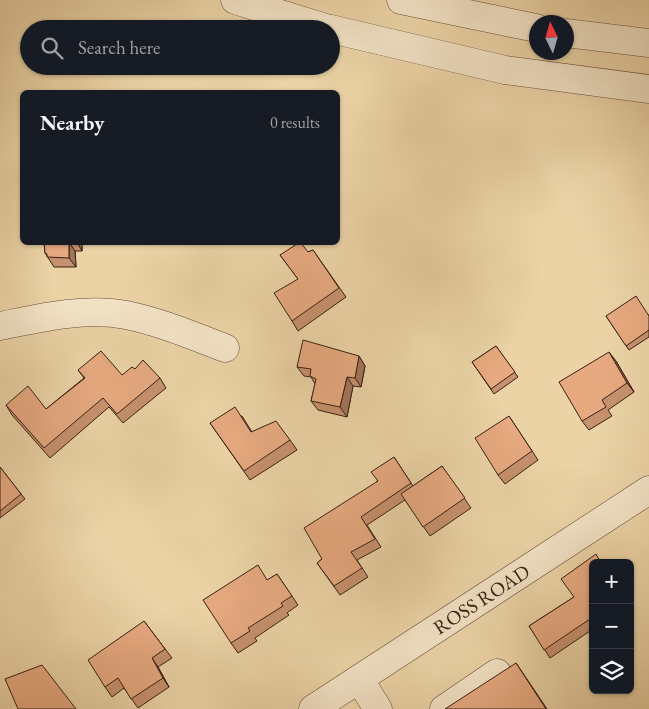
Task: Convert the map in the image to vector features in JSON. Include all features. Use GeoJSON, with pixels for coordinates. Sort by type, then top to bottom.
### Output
{"type":"FeatureCollection","features":[{"type":"Feature","properties":{"kind":"street"},"geometry":{"type":"LineString","coordinates":[[235,0],[301,20]]}},
{"type":"Feature","properties":{"kind":"street"},"geometry":{"type":"LineString","coordinates":[[401,0],[529,27]]}},
{"type":"Feature","properties":{"kind":"street"},"geometry":{"type":"LineString","coordinates":[[340,31],[505,70],[649,107]]}},
{"type":"Feature","properties":{"kind":"street"},"geometry":{"type":"LineString","coordinates":[[575,34],[649,34]]}},
{"type":"Feature","properties":{"kind":"street"},"geometry":{"type":"LineString","coordinates":[[575,34],[649,43]]}},
{"type":"Feature","properties":{"kind":"street"},"geometry":{"type":"LineString","coordinates":[[505,70],[649,89]]}},
{"type":"Feature","properties":{"kind":"street"},"geometry":{"type":"LineString","coordinates":[[0,326],[84,313],[124,315],[164,325],[225,348]]}},
{"type":"Feature","properties":{"kind":"street","name":"ROSS ROAD"},"geometry":{"type":"LineString","coordinates":[[313,709],[649,490]]}},
{"type":"Feature","properties":{"kind":"street"},"geometry":{"type":"LineString","coordinates":[[444,709],[497,672]]}},
{"type":"Feature","properties":{"kind":"street"},"geometry":{"type":"LineString","coordinates":[[359,679],[378,709]]}},
{"type":"Feature","properties":{"kind":"building"},"geometry":{"type":"Polygon","coordinates":[[[44,245],[69,245],[69,258],[47,257],[44,245]]]}},
{"type":"Feature","properties":{"kind":"building"},"geometry":{"type":"Polygon","coordinates":[[[295,245],[302,245],[308,252],[313,250],[339,288],[292,321],[274,293],[298,279],[280,255],[295,245]]]}},
{"type":"Feature","properties":{"kind":"building"},"geometry":{"type":"Polygon","coordinates":[[[636,296],[649,316],[649,330],[626,346],[606,316],[636,296]]]}},
{"type":"Feature","properties":{"kind":"building"},"geometry":{"type":"Polygon","coordinates":[[[303,340],[359,356],[355,378],[347,377],[340,407],[311,401],[316,379],[310,376],[311,369],[297,367],[303,340]]]}},
{"type":"Feature","properties":{"kind":"building"},"geometry":{"type":"Polygon","coordinates":[[[496,346],[515,372],[491,389],[472,362],[496,346]]]}},
{"type":"Feature","properties":{"kind":"building"},"geometry":{"type":"Polygon","coordinates":[[[101,351],[122,375],[132,367],[135,369],[143,360],[160,378],[117,414],[103,398],[44,448],[6,405],[28,386],[46,409],[85,378],[78,370],[101,351]]]}},
{"type":"Feature","properties":{"kind":"building"},"geometry":{"type":"Polygon","coordinates":[[[609,352],[627,383],[602,400],[606,407],[582,421],[559,382],[609,352]]]}},
{"type":"Feature","properties":{"kind":"building"},"geometry":{"type":"Polygon","coordinates":[[[235,407],[251,432],[276,421],[290,440],[244,471],[210,423],[235,407]]]}},
{"type":"Feature","properties":{"kind":"building"},"geometry":{"type":"Polygon","coordinates":[[[509,416],[532,451],[498,475],[475,438],[509,416]]]}},
{"type":"Feature","properties":{"kind":"building"},"geometry":{"type":"Polygon","coordinates":[[[394,457],[411,483],[361,517],[375,539],[351,552],[362,568],[334,586],[317,563],[322,559],[304,528],[378,481],[371,472],[394,457]]]}},
{"type":"Feature","properties":{"kind":"building"},"geometry":{"type":"Polygon","coordinates":[[[442,466],[465,498],[423,527],[401,494],[442,466]]]}},
{"type":"Feature","properties":{"kind":"building"},"geometry":{"type":"Polygon","coordinates":[[[0,467],[21,494],[0,511],[0,467]]]}},
{"type":"Feature","properties":{"kind":"building"},"geometry":{"type":"Polygon","coordinates":[[[596,554],[599,559],[589,559],[596,554]]]}},
{"type":"Feature","properties":{"kind":"building"},"geometry":{"type":"Polygon","coordinates":[[[589,559],[589,620],[544,650],[529,626],[574,597],[561,579],[589,559]]]}},
{"type":"Feature","properties":{"kind":"building"},"geometry":{"type":"Polygon","coordinates":[[[258,565],[267,580],[277,574],[292,596],[281,603],[283,606],[248,628],[250,631],[231,643],[203,600],[258,565]]]}},
{"type":"Feature","properties":{"kind":"building"},"geometry":{"type":"Polygon","coordinates":[[[144,621],[165,649],[152,658],[163,678],[131,699],[118,678],[105,687],[88,660],[144,621]]]}},
{"type":"Feature","properties":{"kind":"building"},"geometry":{"type":"Polygon","coordinates":[[[516,663],[546,709],[445,709],[516,663]]]}},
{"type":"Feature","properties":{"kind":"building"},"geometry":{"type":"Polygon","coordinates":[[[42,665],[76,709],[18,709],[5,679],[42,665]]]}}]}
